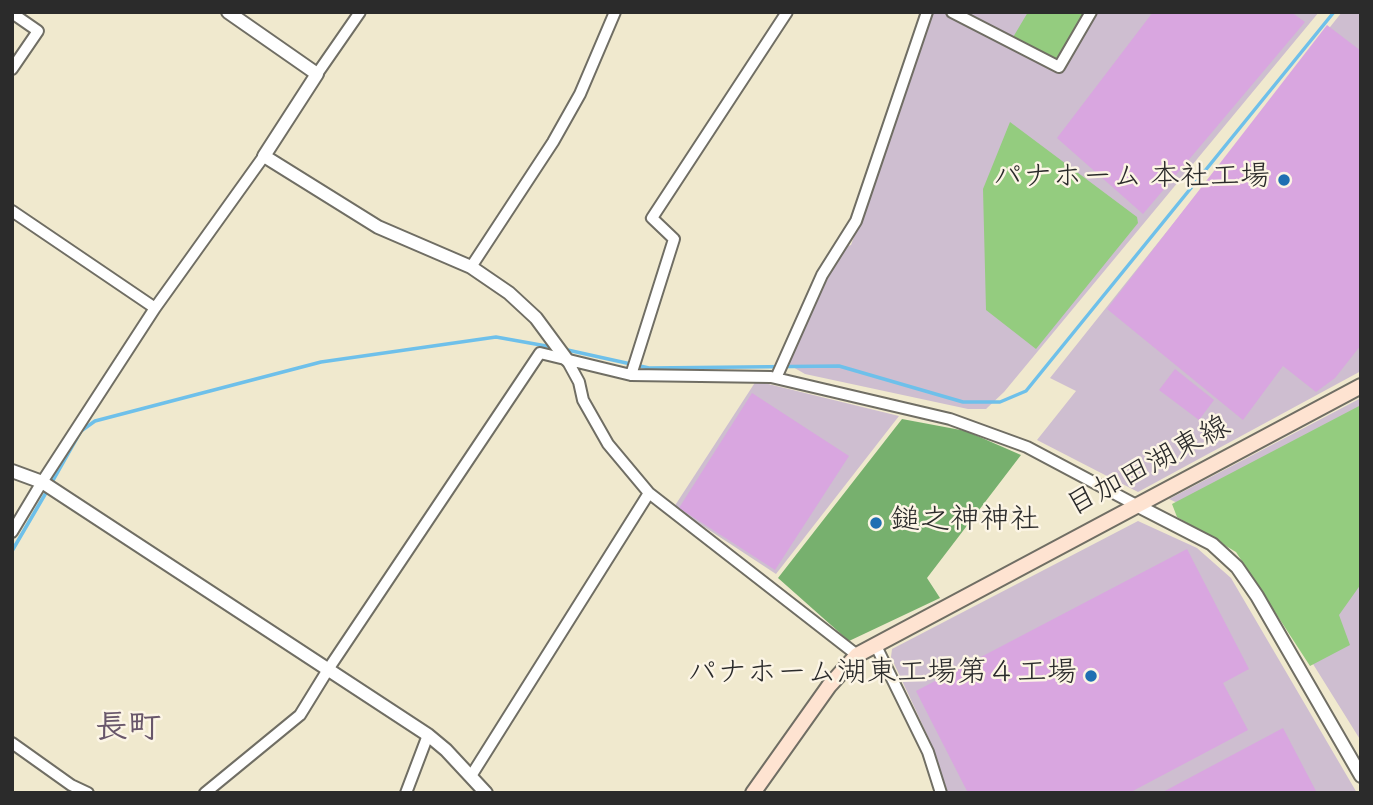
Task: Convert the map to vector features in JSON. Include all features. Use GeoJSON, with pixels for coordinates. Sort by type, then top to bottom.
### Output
{"type":"FeatureCollection","features":[{"type":"Feature","properties":{"kind":"main road","name":"目加田湖東線"},"geometry":{"type":"LineString","coordinates":[[753,793],[829,686],[857,655],[1361,386]]}},
{"type":"Feature","properties":{"kind":"street"},"geometry":{"type":"LineString","coordinates":[[228,12],[317,74]]}},
{"type":"Feature","properties":{"kind":"street"},"geometry":{"type":"LineString","coordinates":[[12,532],[155,308],[264,156],[360,12]]}},
{"type":"Feature","properties":{"kind":"street"},"geometry":{"type":"LineString","coordinates":[[471,267],[553,142],[580,94],[615,12]]}},
{"type":"Feature","properties":{"kind":"street"},"geometry":{"type":"LineString","coordinates":[[631,374],[674,239],[652,218],[787,12]]}},
{"type":"Feature","properties":{"kind":"street"},"geometry":{"type":"LineString","coordinates":[[776,378],[822,275],[856,221],[927,12]]}},
{"type":"Feature","properties":{"kind":"street"},"geometry":{"type":"LineString","coordinates":[[952,12],[1059,67],[1091,12]]}},
{"type":"Feature","properties":{"kind":"street"},"geometry":{"type":"LineString","coordinates":[[12,13],[38,31],[12,69]]}},
{"type":"Feature","properties":{"kind":"street"},"geometry":{"type":"LineString","coordinates":[[264,156],[378,227],[471,267],[509,293],[536,318],[553,341],[579,382],[583,400],[608,444],[649,493],[857,655]]}},
{"type":"Feature","properties":{"kind":"street"},"geometry":{"type":"LineString","coordinates":[[12,211],[155,308]]}},
{"type":"Feature","properties":{"kind":"street"},"geometry":{"type":"LineString","coordinates":[[194,793],[206,791],[220,783],[258,747],[300,715],[540,353],[631,374],[776,378],[979,428],[1027,447],[1212,544],[1237,567],[1257,596],[1361,776]]}},
{"type":"Feature","properties":{"kind":"street"},"geometry":{"type":"LineString","coordinates":[[12,471],[42,482],[428,735],[485,792]]}},
{"type":"Feature","properties":{"kind":"street"},"geometry":{"type":"LineString","coordinates":[[471,776],[649,493]]}},
{"type":"Feature","properties":{"kind":"street"},"geometry":{"type":"LineString","coordinates":[[875,644],[928,752],[941,793]]}},
{"type":"Feature","properties":{"kind":"street"},"geometry":{"type":"LineString","coordinates":[[406,793],[428,735]]}},
{"type":"Feature","properties":{"kind":"street"},"geometry":{"type":"LineString","coordinates":[[12,743],[72,785],[88,793]]}},
{"type":"Feature","properties":{"kind":"shaded area"},"geometry":{"type":"Polygon","coordinates":[[[933,12],[1319,12],[1004,392],[986,409],[968,409],[805,374],[786,363],[843,247],[851,245],[933,12]]]}},
{"type":"Feature","properties":{"kind":"shaded area","name":"パナホーム 本社工場"},"geometry":{"type":"Polygon","coordinates":[[[1342,12],[1361,12],[1361,371],[1138,492],[1037,440],[1076,391],[1050,378],[1342,12]]]}},
{"type":"Feature","properties":{"kind":"shaded area"},"geometry":{"type":"Polygon","coordinates":[[[756,381],[899,416],[776,574],[674,507],[756,381]]]}},
{"type":"Feature","properties":{"kind":"shaded area"},"geometry":{"type":"Polygon","coordinates":[[[1361,398],[1361,741],[1227,526],[1169,499],[1361,398]]]}},
{"type":"Feature","properties":{"kind":"shaded area","name":"パナホーム湖東工場第４工場"},"geometry":{"type":"Polygon","coordinates":[[[1138,521],[1197,548],[1231,578],[1357,793],[948,793],[930,741],[891,657],[892,649],[1138,521]]]}},
{"type":"Feature","properties":{"kind":"green space"},"geometry":{"type":"Polygon","coordinates":[[[1028,12],[1088,12],[1058,65],[1012,39],[1028,12]]]}},
{"type":"Feature","properties":{"kind":"green space"},"geometry":{"type":"Polygon","coordinates":[[[1010,122],[1137,217],[1138,223],[1036,349],[986,310],[983,189],[1010,122]]]}},
{"type":"Feature","properties":{"kind":"green space"},"geometry":{"type":"Polygon","coordinates":[[[1361,405],[1361,584],[1339,615],[1350,645],[1310,666],[1236,552],[1177,517],[1172,504],[1361,405]]]}},
{"type":"Feature","properties":{"kind":"green space"},"geometry":{"type":"Polygon","coordinates":[[[902,419],[966,431],[1021,455],[927,578],[940,598],[849,641],[778,578],[902,419]]]}},
{"type":"Feature","properties":{"kind":"building"},"geometry":{"type":"Polygon","coordinates":[[[1153,12],[1291,12],[1305,22],[1143,214],[1057,138],[1153,12]]]}},
{"type":"Feature","properties":{"kind":"building","name":"パナホーム 本社工場"},"geometry":{"type":"Polygon","coordinates":[[[1327,25],[1361,51],[1361,345],[1335,378],[1316,392],[1283,366],[1243,420],[1107,309],[1327,25]]]}},
{"type":"Feature","properties":{"kind":"building"},"geometry":{"type":"Polygon","coordinates":[[[1175,369],[1214,400],[1199,420],[1159,390],[1175,369]]]}},
{"type":"Feature","properties":{"kind":"building"},"geometry":{"type":"Polygon","coordinates":[[[752,393],[849,456],[775,570],[679,508],[752,393]]]}},
{"type":"Feature","properties":{"kind":"building","name":"パナホーム湖東工場第４工場"},"geometry":{"type":"Polygon","coordinates":[[[1187,549],[1249,669],[1223,683],[1248,730],[1129,793],[968,793],[916,691],[1187,549]]]}},
{"type":"Feature","properties":{"kind":"building"},"geometry":{"type":"Polygon","coordinates":[[[1283,728],[1317,793],[1161,793],[1283,728]]]}},
{"type":"Feature","properties":{"kind":"waterway"},"geometry":{"type":"LineString","coordinates":[[563,349],[649,368],[839,366],[963,402],[1000,402],[1026,391],[1334,12]]}},
{"type":"Feature","properties":{"kind":"waterway"},"geometry":{"type":"LineString","coordinates":[[51,484],[81,431],[95,421],[321,362],[496,337],[552,347]]}},
{"type":"Feature","properties":{"kind":"waterway"},"geometry":{"type":"LineString","coordinates":[[12,551],[47,491]]}},
{"type":"Feature","properties":{"kind":"place","name":"パナホーム 本社工場"},"geometry":{"type":"Point","coordinates":[1284,180]}},
{"type":"Feature","properties":{"kind":"place","name":"鎚之神神社"},"geometry":{"type":"Point","coordinates":[876,523]}},
{"type":"Feature","properties":{"kind":"place","name":"パナホーム湖東工場第４工場"},"geometry":{"type":"Point","coordinates":[1091,676]}},
{"type":"Feature","properties":{"kind":"district","name":"長町"},"geometry":{"type":"Point","coordinates":[128,732]}}]}
